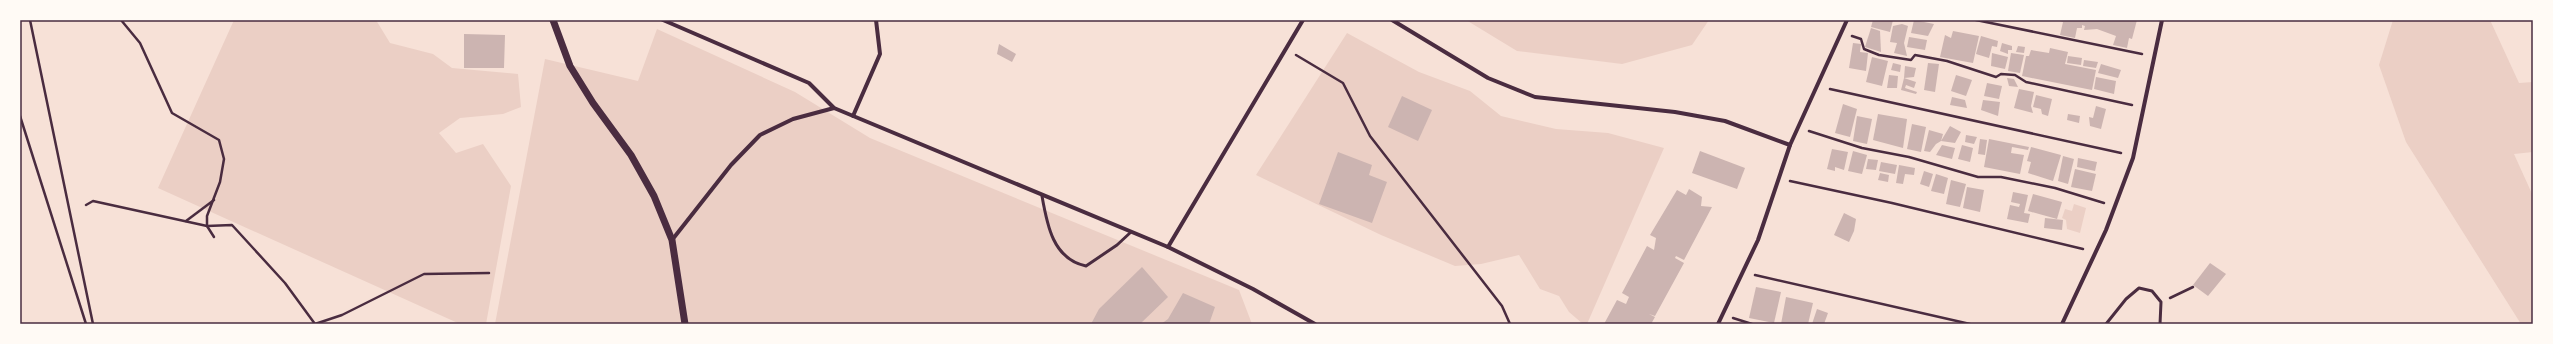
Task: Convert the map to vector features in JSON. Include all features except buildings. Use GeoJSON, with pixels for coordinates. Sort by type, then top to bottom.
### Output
{"type":"FeatureCollection","features":[{"type":"Feature","properties":{"kind":"street"},"geometry":{"type":"LineString","coordinates":[[553,20],[570,66],[593,103],[631,155],[654,196],[672,240],[685,324]]}},
{"type":"Feature","properties":{"kind":"street"},"geometry":{"type":"LineString","coordinates":[[663,20],[810,83],[834,108],[1042,196],[1168,247],[1253,289],[1315,324]]}},
{"type":"Feature","properties":{"kind":"street"},"geometry":{"type":"LineString","coordinates":[[853,116],[880,54],[876,20]]}},
{"type":"Feature","properties":{"kind":"street"},"geometry":{"type":"LineString","coordinates":[[1168,247],[1303,20]]}},
{"type":"Feature","properties":{"kind":"street"},"geometry":{"type":"LineString","coordinates":[[1392,20],[1488,78],[1535,97],[1675,112],[1725,121],[1790,145]]}},
{"type":"Feature","properties":{"kind":"street"},"geometry":{"type":"LineString","coordinates":[[1718,324],[1758,240],[1790,145],[1847,20]]}},
{"type":"Feature","properties":{"kind":"street"},"geometry":{"type":"LineString","coordinates":[[2062,324],[2116,205],[2133,158],[2153,56],[2162,20]]}},
{"type":"Feature","properties":{"kind":"street"},"geometry":{"type":"LineString","coordinates":[[672,240],[726,170],[760,135],[793,119],[834,108]]}},
{"type":"Feature","properties":{"kind":"lane"},"geometry":{"type":"LineString","coordinates":[[1042,196],[1047,227],[1060,250],[1072,263],[1086,266],[1117,245],[1131,232]]}},
{"type":"Feature","properties":{"kind":"lane"},"geometry":{"type":"LineString","coordinates":[[2106,324],[2126,298],[2139,288],[2152,291],[2161,302],[2160,324]]}},
{"type":"Feature","properties":{"kind":"path"},"geometry":{"type":"LineString","coordinates":[[30,20],[94,324]]}},
{"type":"Feature","properties":{"kind":"path"},"geometry":{"type":"LineString","coordinates":[[121,20],[140,43],[172,113],[219,140],[224,159],[214,199],[207,216],[207,226],[214,237]]}},
{"type":"Feature","properties":{"kind":"path"},"geometry":{"type":"LineString","coordinates":[[1976,20],[2153,56]]}},
{"type":"Feature","properties":{"kind":"path"},"geometry":{"type":"LineString","coordinates":[[1841,32],[1861,39],[1864,49],[1879,55],[1911,60],[1915,55],[1947,61],[1982,74],[1996,77],[2001,74],[2015,76],[2026,82],[2144,108]]}},
{"type":"Feature","properties":{"kind":"path"},"geometry":{"type":"LineString","coordinates":[[1286,49],[1343,83],[1370,136],[1502,306],[1510,324]]}},
{"type":"Feature","properties":{"kind":"path"},"geometry":{"type":"LineString","coordinates":[[1817,86],[2037,136],[2112,150],[2133,158]]}},
{"type":"Feature","properties":{"kind":"path"},"geometry":{"type":"LineString","coordinates":[[20,116],[86,324]]}},
{"type":"Feature","properties":{"kind":"path"},"geometry":{"type":"LineString","coordinates":[[1798,128],[1862,148],[1909,156],[1978,177],[2001,178],[2055,188],[2090,200],[2116,205]]}},
{"type":"Feature","properties":{"kind":"path"},"geometry":{"type":"LineString","coordinates":[[1778,179],[1892,203],[2024,237],[2095,252]]}},
{"type":"Feature","properties":{"kind":"path"},"geometry":{"type":"LineString","coordinates":[[186,221],[214,199]]}},
{"type":"Feature","properties":{"kind":"path"},"geometry":{"type":"LineString","coordinates":[[86,205],[93,201],[207,226],[232,226],[285,283],[315,324],[342,315],[424,274],[489,273]]}},
{"type":"Feature","properties":{"kind":"path"},"geometry":{"type":"LineString","coordinates":[[1743,271],[1970,324]]}},
{"type":"Feature","properties":{"kind":"path"},"geometry":{"type":"LineString","coordinates":[[2161,302],[2194,287]]}},
{"type":"Feature","properties":{"kind":"path"},"geometry":{"type":"LineString","coordinates":[[1722,315],[1752,324]]}},
{"type":"Feature","properties":{"kind":"shaded area"},"geometry":{"type":"Polygon","coordinates":[[[234,20],[376,20],[390,43],[433,54],[452,68],[518,74],[521,107],[503,114],[460,118],[439,133],[456,153],[483,144],[511,186],[486,324],[460,324],[158,188],[234,20]]]}},
{"type":"Feature","properties":{"kind":"shaded area"},"geometry":{"type":"Polygon","coordinates":[[[1466,20],[1709,20],[1692,45],[1622,64],[1517,51],[1466,20]]]}},
{"type":"Feature","properties":{"kind":"shaded area"},"geometry":{"type":"Polygon","coordinates":[[[2393,20],[2490,20],[2519,83],[2533,82],[2533,152],[2514,154],[2533,196],[2533,324],[2521,324],[2406,142],[2379,65],[2393,20]]]}},
{"type":"Feature","properties":{"kind":"shaded area"},"geometry":{"type":"Polygon","coordinates":[[[657,29],[795,92],[870,138],[1239,290],[1252,324],[495,324],[545,59],[638,81],[657,29]]]}},
{"type":"Feature","properties":{"kind":"shaded area"},"geometry":{"type":"Polygon","coordinates":[[[1347,33],[1419,72],[1470,91],[1501,116],[1556,129],[1608,133],[1664,148],[1587,324],[1583,324],[1569,312],[1559,296],[1540,289],[1519,255],[1481,264],[1455,266],[1381,235],[1256,175],[1347,33]]]}},
{"type":"Feature","properties":{"kind":"shaded area"},"geometry":{"type":"Polygon","coordinates":[[[2074,204],[2086,208],[2080,233],[2067,229],[2066,220],[2062,218],[2065,209],[2072,211],[2074,204]]]}}]}
